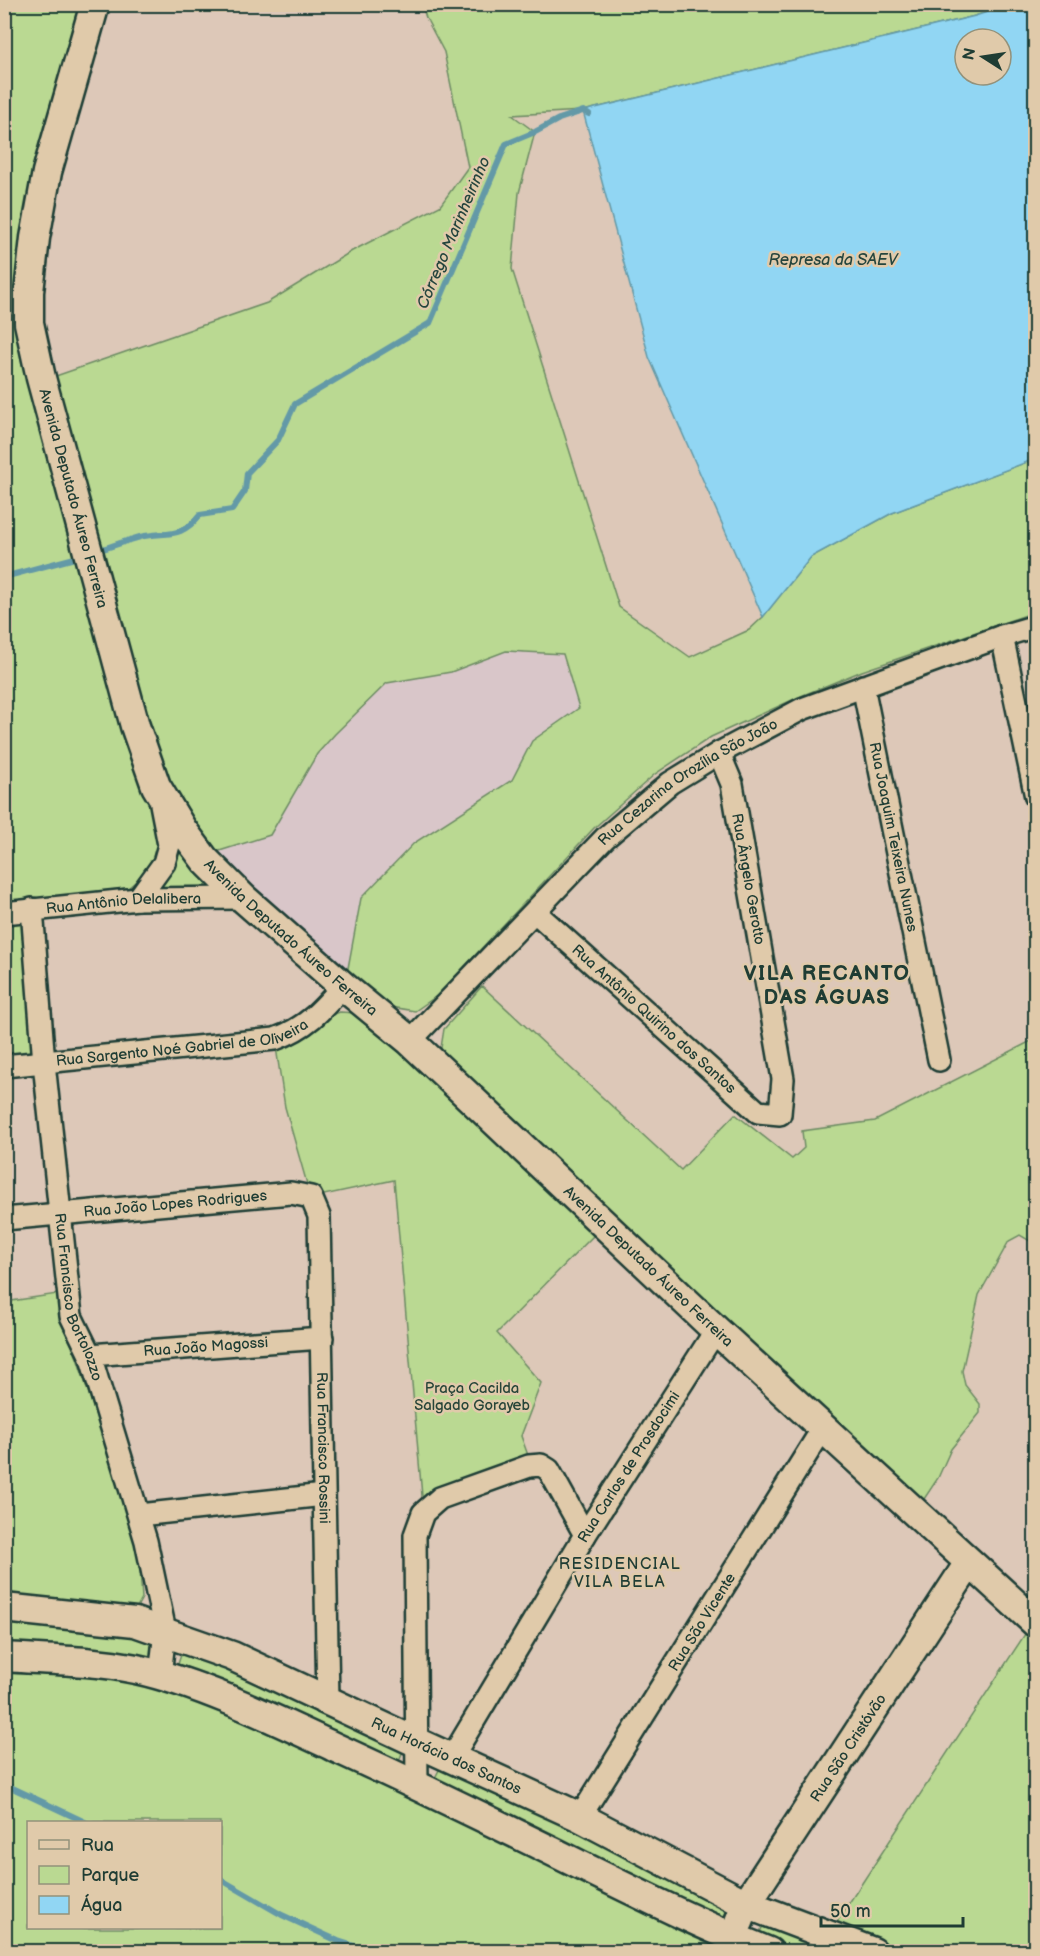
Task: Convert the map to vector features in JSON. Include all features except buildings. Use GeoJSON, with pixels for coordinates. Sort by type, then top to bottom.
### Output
{"type":"FeatureCollection","features":[{"type":"Feature","properties":{"kind":"main road","name":"Avenida Deputado Áureo Ferreira"},"geometry":{"type":"LineString","coordinates":[[95,4],[47,172],[35,238],[29,292],[29,323],[33,347],[135,726],[156,786],[182,829],[206,860],[243,898],[343,986],[410,1041],[716,1330],[1035,1623]]}},
{"type":"Feature","properties":{"kind":"main road","name":"Rua São Cristóvão"},"geometry":{"type":"LineString","coordinates":[[733,1938],[746,1904],[969,1563]]}},
{"type":"Feature","properties":{"kind":"main road","name":"Rua Horácio dos Santos"},"geometry":{"type":"LineString","coordinates":[[4,1608],[135,1622],[232,1656],[580,1817],[746,1904],[873,1952]]}},
{"type":"Feature","properties":{"kind":"main road"},"geometry":{"type":"LineString","coordinates":[[4,1657],[134,1669],[218,1697],[417,1785],[655,1902],[769,1952]]}},
{"type":"Feature","properties":{"kind":"street","name":"Rua Cezarina Orozília São João"},"geometry":{"type":"LineString","coordinates":[[410,1041],[605,837],[670,783],[719,753],[802,709],[1035,626]]}},
{"type":"Feature","properties":{"kind":"street"},"geometry":{"type":"LineString","coordinates":[[1002,636],[1035,798]]}},
{"type":"Feature","properties":{"kind":"street","name":"Rua Joaquim Teixeira Nunes"},"geometry":{"type":"LineString","coordinates":[[863,686],[939,1060]]}},
{"type":"Feature","properties":{"kind":"street","name":"Rua Ângelo Gerotto"},"geometry":{"type":"LineString","coordinates":[[719,753],[732,784],[783,1079],[780,1114]]}},
{"type":"Feature","properties":{"kind":"street"},"geometry":{"type":"LineString","coordinates":[[138,899],[164,863],[169,845],[156,786]]}},
{"type":"Feature","properties":{"kind":"street","name":"Rua Antônio Delalibera"},"geometry":{"type":"LineString","coordinates":[[4,913],[138,899],[243,898]]}},
{"type":"Feature","properties":{"kind":"street","name":"Rua Francisco Bortolozzo"},"geometry":{"type":"LineString","coordinates":[[32,909],[44,1063],[71,1316],[90,1355],[146,1541],[165,1631],[160,1676]]}},
{"type":"Feature","properties":{"kind":"street","name":"Rua Antônio Quirino dos Santos"},"geometry":{"type":"LineString","coordinates":[[535,912],[758,1112],[780,1114]]}},
{"type":"Feature","properties":{"kind":"street","name":"Rua Sargento Noé Gabriel de Oliveira"},"geometry":{"type":"LineString","coordinates":[[4,1066],[275,1039],[295,1032],[320,1013],[343,986]]}},
{"type":"Feature","properties":{"kind":"street","name":"Rua João Lopes Rodrigues"},"geometry":{"type":"LineString","coordinates":[[4,1219],[291,1193],[311,1197]]}},
{"type":"Feature","properties":{"kind":"street","name":"Rua Francisco Rossini"},"geometry":{"type":"LineString","coordinates":[[311,1197],[319,1216],[328,1701]]}},
{"type":"Feature","properties":{"kind":"street","name":"Rua Carlos de Prosdocimi"},"geometry":{"type":"LineString","coordinates":[[451,1759],[585,1535],[716,1330]]}},
{"type":"Feature","properties":{"kind":"street","name":"Rua João Magossi"},"geometry":{"type":"LineString","coordinates":[[90,1355],[322,1338]]}},
{"type":"Feature","properties":{"kind":"street","name":"Rua São Vicente"},"geometry":{"type":"LineString","coordinates":[[580,1817],[823,1428]]}},
{"type":"Feature","properties":{"kind":"street"},"geometry":{"type":"LineString","coordinates":[[417,1785],[415,1535],[423,1513],[440,1498],[530,1466],[541,1465],[549,1470],[585,1535]]}},
{"type":"Feature","properties":{"kind":"street"},"geometry":{"type":"LineString","coordinates":[[139,1515],[324,1495]]}},
{"type":"Feature","properties":{"kind":"shaded area"},"geometry":{"type":"Polygon","coordinates":[[[506,651],[562,654],[579,708],[532,741],[512,780],[414,843],[346,979],[213,853],[270,835],[317,754],[387,683],[451,672],[506,651]]]}},
{"type":"Feature","properties":{"kind":"green space"},"geometry":{"type":"Polygon","coordinates":[[[4,5],[86,5],[26,349],[63,515],[78,557],[156,824],[157,852],[147,872],[128,888],[5,902],[4,5]]]}},
{"type":"Feature","properties":{"kind":"green space"},"geometry":{"type":"Polygon","coordinates":[[[422,5],[1009,5],[975,16],[583,111],[512,115],[535,132],[519,193],[512,269],[619,607],[690,657],[749,630],[763,617],[811,557],[892,513],[1035,459],[1035,612],[862,671],[711,737],[655,774],[594,828],[438,995],[415,1011],[384,1006],[346,979],[361,898],[414,843],[512,780],[532,741],[579,708],[563,654],[506,651],[451,672],[387,683],[317,754],[270,835],[213,853],[165,784],[50,378],[267,303],[352,251],[440,206],[468,167],[444,52],[426,18],[422,5]]]}},
{"type":"Feature","properties":{"kind":"green space"},"geometry":{"type":"Polygon","coordinates":[[[177,843],[221,893],[170,892],[160,886],[177,843]]]}},
{"type":"Feature","properties":{"kind":"green space"},"geometry":{"type":"Polygon","coordinates":[[[20,922],[26,926],[36,1050],[32,1057],[5,1056],[4,924],[20,922]]]}},
{"type":"Feature","properties":{"kind":"green space"},"geometry":{"type":"Polygon","coordinates":[[[482,986],[681,1170],[735,1114],[792,1159],[804,1148],[802,1131],[875,1121],[1035,1039],[1035,1244],[1020,1235],[1009,1241],[979,1295],[962,1371],[965,1385],[980,1404],[980,1413],[951,1449],[938,1478],[924,1499],[918,1500],[440,1054],[444,1029],[482,986]]]}},
{"type":"Feature","properties":{"kind":"green space","name":"Praça Cacilda Salgado Gorayeb"},"geometry":{"type":"Polygon","coordinates":[[[340,1012],[356,1013],[597,1232],[497,1333],[541,1383],[521,1436],[529,1458],[423,1507],[394,1180],[324,1195],[316,1187],[307,1184],[285,1107],[276,1047],[322,1018],[340,1012]]]}},
{"type":"Feature","properties":{"kind":"green space"},"geometry":{"type":"Polygon","coordinates":[[[57,1294],[60,1315],[77,1358],[138,1543],[142,1598],[137,1607],[5,1593],[5,1302],[57,1294]]]}},
{"type":"Feature","properties":{"kind":"green space"},"geometry":{"type":"Polygon","coordinates":[[[4,1618],[136,1634],[151,1641],[150,1657],[135,1659],[5,1645],[4,1618]]]}},
{"type":"Feature","properties":{"kind":"green space"},"geometry":{"type":"Polygon","coordinates":[[[1029,1628],[1036,1634],[1035,1951],[901,1951],[834,1926],[1029,1628]]]}},
{"type":"Feature","properties":{"kind":"green space"},"geometry":{"type":"Polygon","coordinates":[[[187,1654],[227,1667],[395,1743],[402,1753],[399,1761],[389,1761],[182,1672],[178,1664],[181,1655],[187,1654]]]}},
{"type":"Feature","properties":{"kind":"green space"},"geometry":{"type":"Polygon","coordinates":[[[5,1666],[132,1677],[216,1705],[736,1951],[5,1952],[5,1666]]]}},
{"type":"Feature","properties":{"kind":"green space"},"geometry":{"type":"Polygon","coordinates":[[[440,1768],[575,1830],[723,1905],[726,1912],[721,1921],[439,1786],[435,1778],[440,1768]]]}},
{"type":"Feature","properties":{"kind":"green space"},"geometry":{"type":"Polygon","coordinates":[[[763,1926],[847,1951],[799,1951],[775,1946],[759,1934],[763,1926]]]}},
{"type":"Feature","properties":{"kind":"water","name":"Represa da SAEV"},"geometry":{"type":"Polygon","coordinates":[[[1009,5],[1035,5],[1035,459],[892,513],[811,557],[763,617],[649,357],[583,111],[975,16],[1009,5]]]}},
{"type":"Feature","properties":{"kind":"waterway","name":"Córrego Marinheirinho"},"geometry":{"type":"LineString","coordinates":[[94,552],[140,537],[173,533],[186,528],[200,515],[232,510],[245,491],[247,473],[278,440],[295,404],[430,323],[506,144],[559,119],[583,111],[589,114]]}},
{"type":"Feature","properties":{"kind":"waterway","name":"Córrego Marinheirinho"},"geometry":{"type":"LineString","coordinates":[[4,577],[82,556]]}},
{"type":"Feature","properties":{"kind":"waterway"},"geometry":{"type":"LineString","coordinates":[[4,1784],[83,1821]]}},
{"type":"Feature","properties":{"kind":"waterway"},"geometry":{"type":"LineString","coordinates":[[222,1880],[282,1915],[338,1941],[373,1952]]}},
{"type":"Feature","properties":{"kind":"district","name":"VILA RECANTO DAS ÁGUAS"},"geometry":{"type":"Point","coordinates":[827,985]}},
{"type":"Feature","properties":{"kind":"district","name":"RESIDENCIAL VILA BELA"},"geometry":{"type":"Point","coordinates":[620,1573]}}]}
